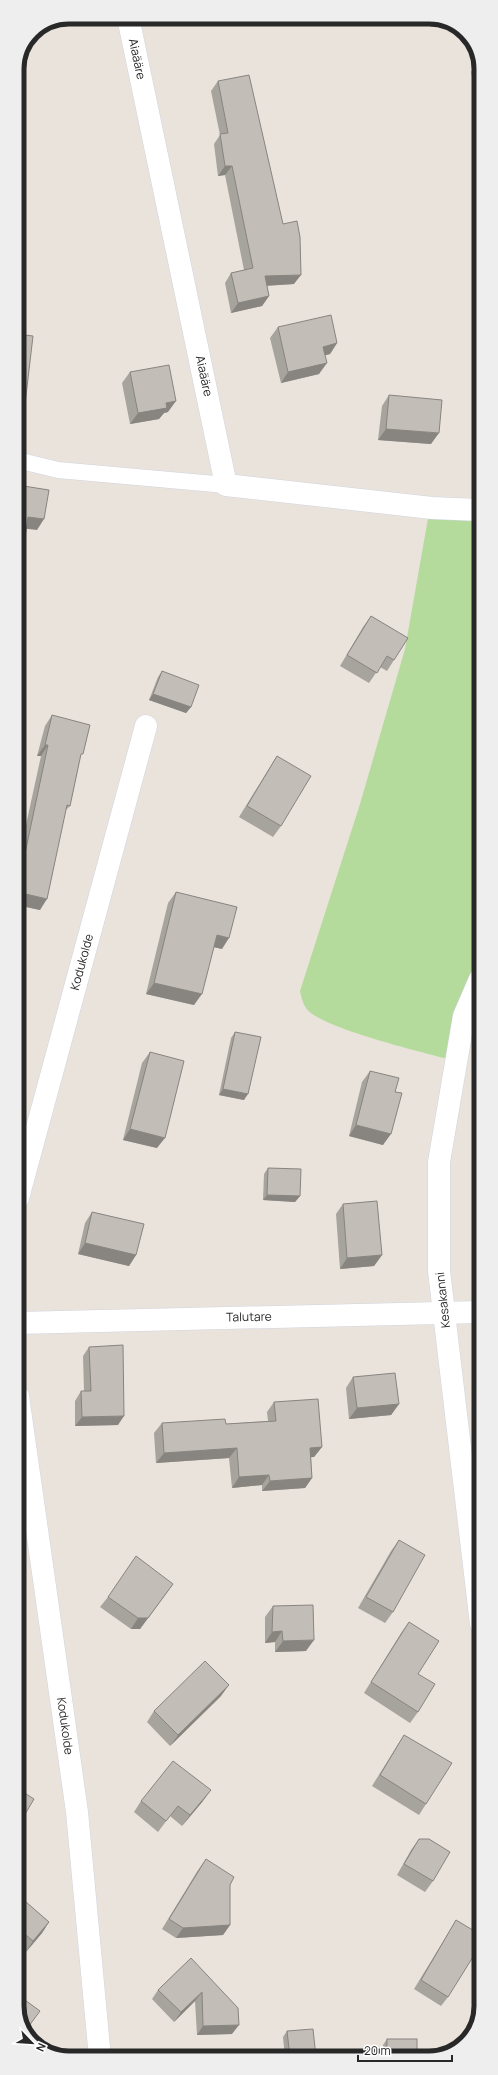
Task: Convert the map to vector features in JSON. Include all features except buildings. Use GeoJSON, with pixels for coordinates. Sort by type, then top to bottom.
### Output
{"type":"FeatureCollection","features":[{"type":"Feature","properties":{"kind":"street","name":"Aiaääre"},"geometry":{"type":"LineString","coordinates":[[129,24],[226,485]]}},
{"type":"Feature","properties":{"kind":"street"},"geometry":{"type":"LineString","coordinates":[[226,485],[432,508],[474,510]]}},
{"type":"Feature","properties":{"kind":"street","name":"Kodukolde"},"geometry":{"type":"LineString","coordinates":[[24,1176],[146,726]]}},
{"type":"Feature","properties":{"kind":"street","name":"Kesakanni"},"geometry":{"type":"LineString","coordinates":[[474,993],[464,1016],[439,1162],[439,1271],[474,1565]]}},
{"type":"Feature","properties":{"kind":"street","name":"Talutare"},"geometry":{"type":"LineString","coordinates":[[24,1323],[474,1312]]}},
{"type":"Feature","properties":{"kind":"street","name":"Kodukolde"},"geometry":{"type":"LineString","coordinates":[[24,1438],[77,1812],[99,2051]]}},
{"type":"Feature","properties":{"kind":"lane"},"geometry":{"type":"LineString","coordinates":[[24,462],[58,470],[226,485]]}},
{"type":"Feature","properties":{"kind":"green space"},"geometry":{"type":"Polygon","coordinates":[[[430,507],[474,510],[474,1008],[456,1061],[352,1032],[331,1024],[315,1016],[306,1008],[300,991],[360,804],[405,649],[430,507]]]}}]}
